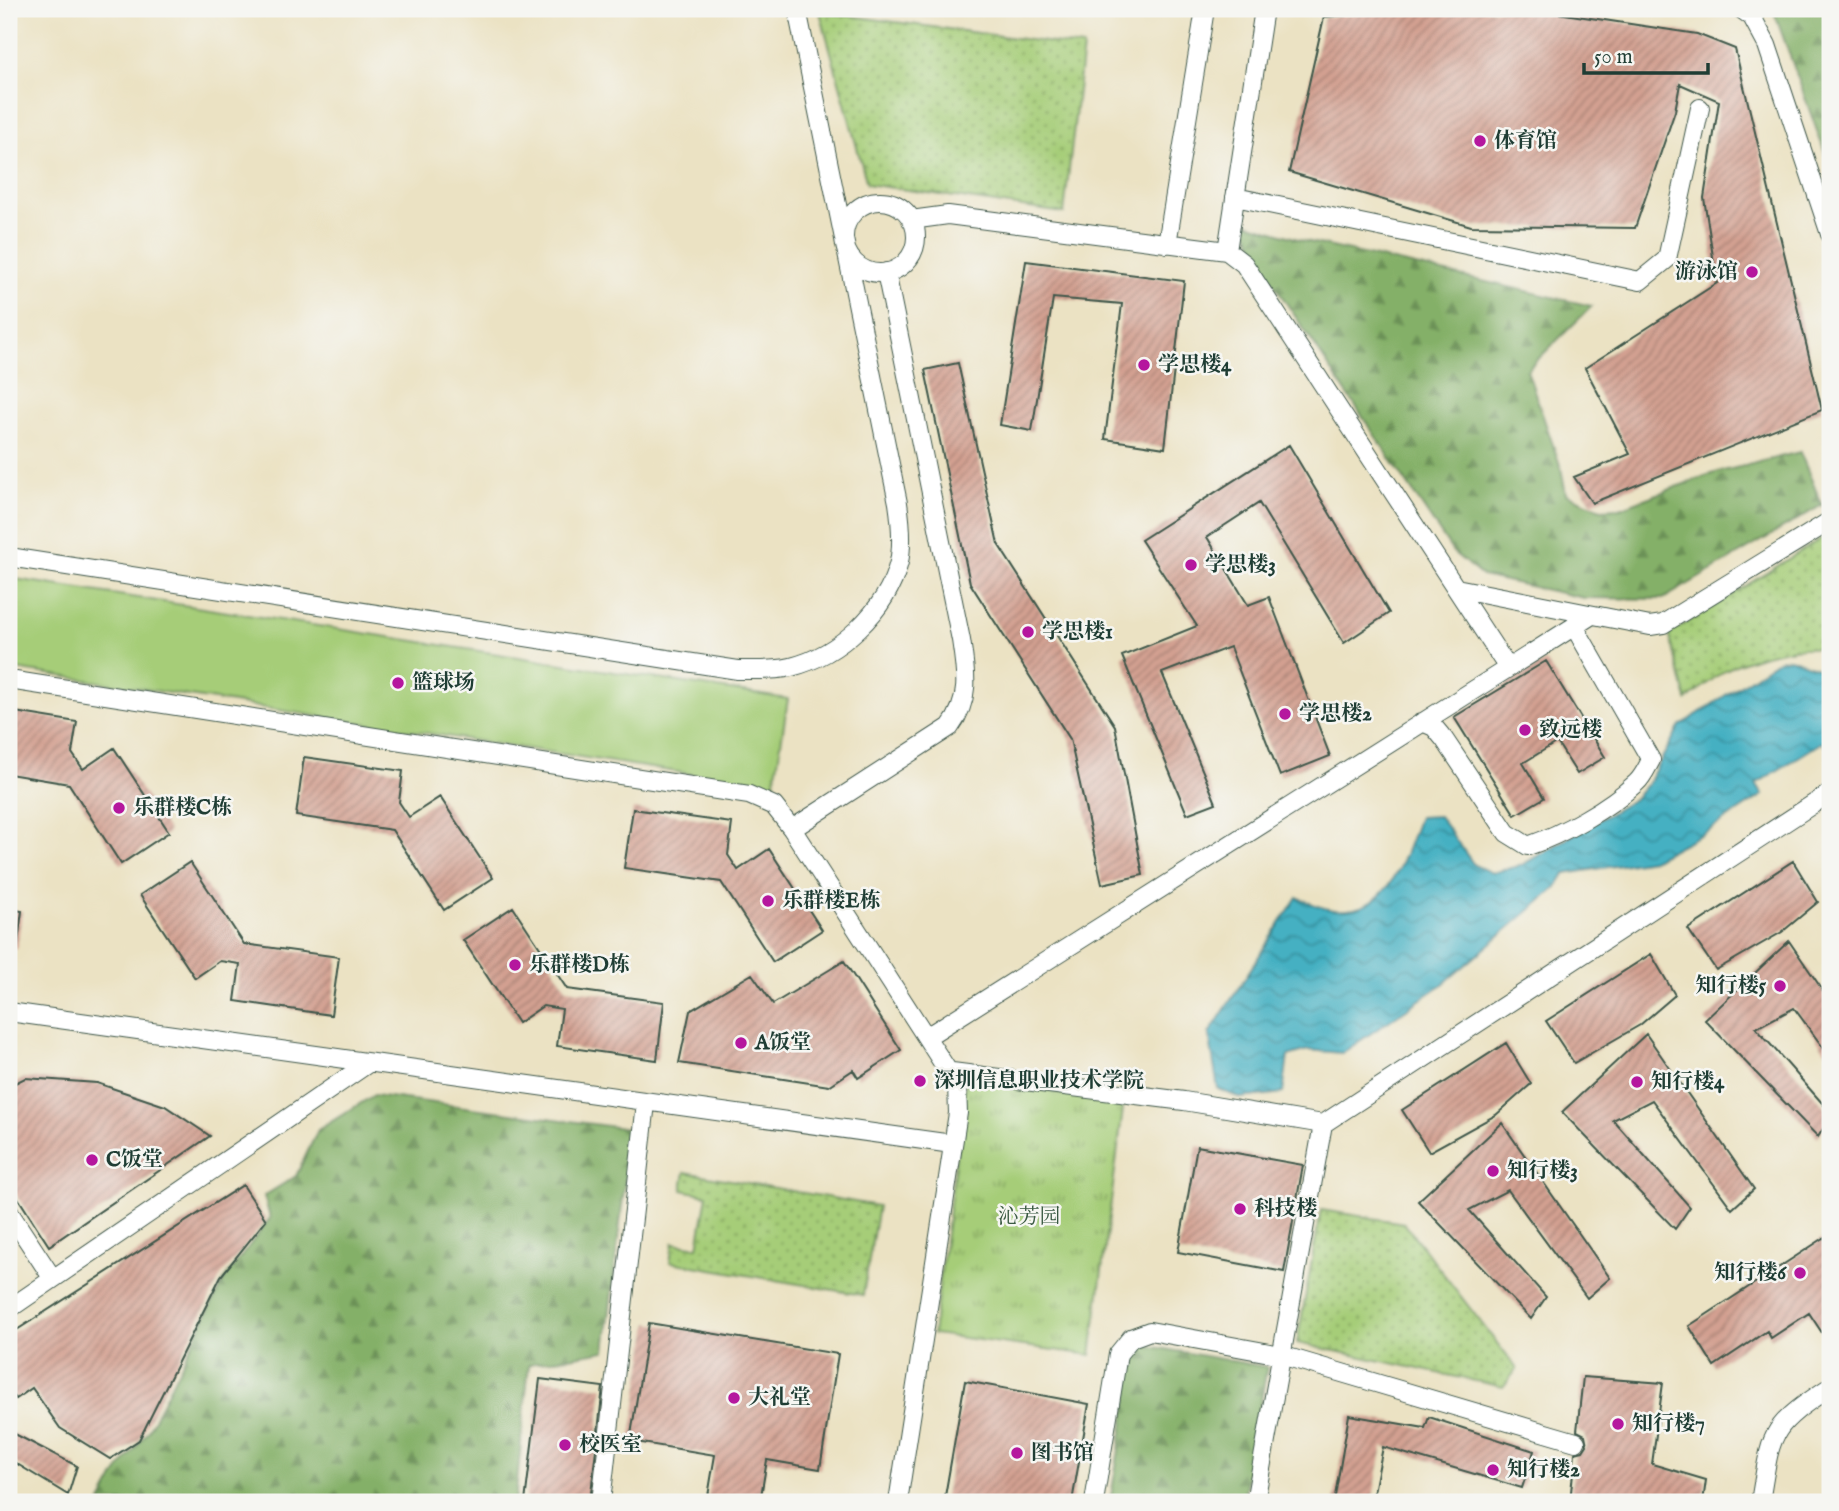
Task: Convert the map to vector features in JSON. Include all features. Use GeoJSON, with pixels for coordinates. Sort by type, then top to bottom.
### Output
{"type":"FeatureCollection","features":[{"type":"Feature","properties":{"kind":"street"},"geometry":{"type":"LineString","coordinates":[[9,556],[737,670],[792,667],[815,658],[860,627],[877,608],[899,563],[902,534],[898,503],[797,9]]}},
{"type":"Feature","properties":{"kind":"street"},"geometry":{"type":"LineString","coordinates":[[1167,244],[1205,9]]}},
{"type":"Feature","properties":{"kind":"street"},"geometry":{"type":"LineString","coordinates":[[1227,251],[1264,9]]}},
{"type":"Feature","properties":{"kind":"street"},"geometry":{"type":"LineString","coordinates":[[1741,9],[1752,17],[1767,45],[1830,234]]}},
{"type":"Feature","properties":{"kind":"street"},"geometry":{"type":"LineString","coordinates":[[1236,197],[1640,281],[1667,259],[1700,108]]}},
{"type":"Feature","properties":{"kind":"street"},"geometry":{"type":"LineString","coordinates":[[885,201],[905,211],[911,220],[915,231],[912,253],[905,262],[886,272],[875,272],[855,262],[845,243],[848,221],[863,205],[885,201]]}},
{"type":"Feature","properties":{"kind":"street"},"geometry":{"type":"LineString","coordinates":[[911,220],[948,215],[1227,251],[1244,264],[1508,668]]}},
{"type":"Feature","properties":{"kind":"street"},"geometry":{"type":"LineString","coordinates":[[792,829],[950,727],[965,701],[967,686],[962,650],[886,272]]}},
{"type":"Feature","properties":{"kind":"street"},"geometry":{"type":"LineString","coordinates":[[1456,587],[1650,626],[1663,624],[1830,521]]}},
{"type":"Feature","properties":{"kind":"street"},"geometry":{"type":"LineString","coordinates":[[928,1036],[1592,615]]}},
{"type":"Feature","properties":{"kind":"street"},"geometry":{"type":"LineString","coordinates":[[1422,722],[1434,727],[1444,739],[1507,833],[1528,846],[1550,838],[1583,819],[1638,782],[1651,760],[1574,626]]}},
{"type":"Feature","properties":{"kind":"street"},"geometry":{"type":"LineString","coordinates":[[9,680],[749,795],[774,806],[792,829],[952,1072],[959,1098],[898,1502]]}},
{"type":"Feature","properties":{"kind":"street"},"geometry":{"type":"LineString","coordinates":[[952,1072],[1184,1101],[1323,1124],[1830,793]]}},
{"type":"Feature","properties":{"kind":"street"},"geometry":{"type":"LineString","coordinates":[[9,1012],[952,1144]]}},
{"type":"Feature","properties":{"kind":"street"},"geometry":{"type":"LineString","coordinates":[[9,1310],[367,1064]]}},
{"type":"Feature","properties":{"kind":"street"},"geometry":{"type":"LineString","coordinates":[[601,1502],[646,1103]]}},
{"type":"Feature","properties":{"kind":"street"},"geometry":{"type":"LineString","coordinates":[[1255,1502],[1323,1124]]}},
{"type":"Feature","properties":{"kind":"street"},"geometry":{"type":"LineString","coordinates":[[9,1212],[53,1279]]}},
{"type":"Feature","properties":{"kind":"street"},"geometry":{"type":"LineString","coordinates":[[1094,1502],[1118,1354],[1131,1338],[1150,1331],[1281,1355],[1576,1442]]}},
{"type":"Feature","properties":{"kind":"street"},"geometry":{"type":"LineString","coordinates":[[1760,1502],[1774,1434],[1783,1420],[1830,1387]]}},
{"type":"Feature","properties":{"kind":"green space"},"geometry":{"type":"Polygon","coordinates":[[[1773,9],[1830,9],[1830,167],[1773,9]]]}},
{"type":"Feature","properties":{"kind":"green space"},"geometry":{"type":"Polygon","coordinates":[[[820,12],[1083,47],[1064,213],[867,184],[820,12]]]}},
{"type":"Feature","properties":{"kind":"green space"},"geometry":{"type":"Polygon","coordinates":[[[1242,221],[1301,240],[1592,306],[1527,370],[1561,468],[1566,494],[1601,509],[1620,508],[1711,474],[1800,452],[1822,505],[1663,599],[1584,598],[1482,576],[1453,552],[1269,277],[1242,221]]]}},
{"type":"Feature","properties":{"kind":"green space"},"geometry":{"type":"Polygon","coordinates":[[[1830,533],[1830,652],[1821,649],[1793,649],[1747,660],[1726,670],[1687,700],[1669,634],[1830,533]]]}},
{"type":"Feature","properties":{"kind":"green space","name":"篮球场"},"geometry":{"type":"Polygon","coordinates":[[[9,578],[788,699],[774,787],[9,668],[9,578]]]}},
{"type":"Feature","properties":{"kind":"green space","name":"沁芳园"},"geometry":{"type":"Polygon","coordinates":[[[966,1079],[1124,1101],[1091,1355],[933,1334],[966,1079]]]}},
{"type":"Feature","properties":{"kind":"green space"},"geometry":{"type":"Polygon","coordinates":[[[374,1095],[631,1129],[605,1351],[529,1364],[515,1502],[101,1502],[116,1474],[148,1431],[225,1278],[270,1218],[264,1196],[296,1176],[318,1130],[374,1095]]]}},
{"type":"Feature","properties":{"kind":"green space"},"geometry":{"type":"Polygon","coordinates":[[[685,1172],[878,1206],[863,1295],[670,1262],[673,1243],[698,1247],[707,1195],[682,1190],[685,1172]]]}},
{"type":"Feature","properties":{"kind":"green space"},"geometry":{"type":"Polygon","coordinates":[[[1321,1210],[1404,1223],[1517,1369],[1503,1387],[1297,1343],[1321,1210]]]}},
{"type":"Feature","properties":{"kind":"green space"},"geometry":{"type":"Polygon","coordinates":[[[1137,1344],[1267,1367],[1243,1502],[1110,1502],[1137,1344]]]}},
{"type":"Feature","properties":{"kind":"water"},"geometry":{"type":"Polygon","coordinates":[[[1790,658],[1830,673],[1830,744],[1826,747],[1822,742],[1756,784],[1763,795],[1711,829],[1652,860],[1565,874],[1556,888],[1443,984],[1342,1053],[1308,1050],[1288,1056],[1283,1093],[1240,1098],[1218,1089],[1209,1034],[1297,897],[1334,910],[1353,909],[1369,903],[1392,881],[1419,817],[1439,816],[1474,865],[1492,873],[1522,865],[1634,799],[1648,783],[1680,726],[1778,660],[1790,658]]]}},
{"type":"Feature","properties":{"kind":"building","name":"体育馆"},"geometry":{"type":"Polygon","coordinates":[[[1419,9],[1531,9],[1697,34],[1735,49],[1822,410],[1592,503],[1574,477],[1630,454],[1585,368],[1717,283],[1704,198],[1719,101],[1680,84],[1675,111],[1635,228],[1471,226],[1289,172],[1324,17],[1419,9]]]}},
{"type":"Feature","properties":{"kind":"building","name":"学思楼4"},"geometry":{"type":"Polygon","coordinates":[[[1026,261],[1184,281],[1165,448],[1105,439],[1122,304],[1053,298],[1032,431],[1000,425],[1026,261]]]}},
{"type":"Feature","properties":{"kind":"building","name":"学思楼1"},"geometry":{"type":"Polygon","coordinates":[[[958,363],[998,544],[1115,726],[1143,875],[1102,884],[1070,739],[970,583],[925,370],[958,363]]]}},
{"type":"Feature","properties":{"kind":"building"},"geometry":{"type":"Polygon","coordinates":[[[1289,445],[1389,613],[1344,643],[1259,503],[1207,537],[1248,605],[1269,597],[1330,756],[1280,776],[1230,647],[1162,673],[1216,803],[1187,814],[1122,656],[1197,626],[1141,540],[1289,445]]]}},
{"type":"Feature","properties":{"kind":"building","name":"致远楼"},"geometry":{"type":"Polygon","coordinates":[[[1546,661],[1605,757],[1577,774],[1557,742],[1523,763],[1544,798],[1515,815],[1454,717],[1546,661]]]}},
{"type":"Feature","properties":{"kind":"building","name":"乐群楼C栋"},"geometry":{"type":"Polygon","coordinates":[[[9,711],[77,722],[72,753],[83,769],[114,748],[169,832],[121,864],[69,784],[9,774],[9,711]]]}},
{"type":"Feature","properties":{"kind":"building"},"geometry":{"type":"Polygon","coordinates":[[[304,757],[403,771],[399,802],[409,817],[440,797],[493,878],[444,910],[392,830],[296,816],[304,757]]]}},
{"type":"Feature","properties":{"kind":"building","name":"乐群楼E栋"},"geometry":{"type":"Polygon","coordinates":[[[633,809],[732,823],[728,855],[738,870],[769,849],[822,930],[773,962],[721,882],[624,868],[633,809]]]}},
{"type":"Feature","properties":{"kind":"building"},"geometry":{"type":"Polygon","coordinates":[[[1793,861],[1818,902],[1782,932],[1716,970],[1688,929],[1793,861]]]}},
{"type":"Feature","properties":{"kind":"building"},"geometry":{"type":"Polygon","coordinates":[[[190,862],[244,944],[339,957],[331,1015],[235,1001],[240,964],[220,961],[195,978],[140,895],[190,862]]]}},
{"type":"Feature","properties":{"kind":"building","name":"乐群楼D栋"},"geometry":{"type":"Polygon","coordinates":[[[513,907],[567,989],[664,1002],[657,1060],[557,1046],[562,1009],[543,1006],[518,1023],[463,940],[513,907]]]}},
{"type":"Feature","properties":{"kind":"building"},"geometry":{"type":"Polygon","coordinates":[[[9,909],[22,911],[17,949],[9,948],[9,909]]]}},
{"type":"Feature","properties":{"kind":"building"},"geometry":{"type":"Polygon","coordinates":[[[1789,941],[1830,1001],[1830,1057],[1794,1008],[1756,1028],[1830,1112],[1830,1118],[1818,1137],[1705,1020],[1789,941]]]}},
{"type":"Feature","properties":{"kind":"building"},"geometry":{"type":"Polygon","coordinates":[[[1651,954],[1675,995],[1640,1025],[1574,1063],[1546,1021],[1651,954]]]}},
{"type":"Feature","properties":{"kind":"building"},"geometry":{"type":"Polygon","coordinates":[[[844,961],[901,1050],[858,1078],[853,1070],[829,1086],[679,1063],[690,1011],[752,974],[773,1004],[844,961]]]}},
{"type":"Feature","properties":{"kind":"building","name":"知行楼4"},"geometry":{"type":"Polygon","coordinates":[[[1646,1034],[1754,1189],[1732,1209],[1652,1100],[1613,1120],[1690,1207],[1675,1229],[1562,1112],[1646,1034]]]}},
{"type":"Feature","properties":{"kind":"building"},"geometry":{"type":"Polygon","coordinates":[[[1506,1043],[1531,1084],[1496,1115],[1429,1152],[1402,1110],[1506,1043]]]}},
{"type":"Feature","properties":{"kind":"building","name":"C饭堂"},"geometry":{"type":"Polygon","coordinates":[[[25,1078],[97,1083],[165,1106],[210,1136],[49,1246],[9,1184],[9,1086],[25,1078]]]}},
{"type":"Feature","properties":{"kind":"building","name":"知行楼3"},"geometry":{"type":"Polygon","coordinates":[[[1502,1123],[1610,1278],[1587,1298],[1508,1190],[1469,1210],[1546,1297],[1531,1319],[1418,1201],[1502,1123]]]}},
{"type":"Feature","properties":{"kind":"building","name":"科技楼"},"geometry":{"type":"Polygon","coordinates":[[[1197,1146],[1303,1165],[1284,1272],[1178,1252],[1197,1146]]]}},
{"type":"Feature","properties":{"kind":"building"},"geometry":{"type":"Polygon","coordinates":[[[243,1185],[266,1220],[221,1276],[139,1440],[110,1459],[60,1428],[32,1388],[16,1399],[9,1389],[9,1335],[243,1185]]]}},
{"type":"Feature","properties":{"kind":"building","name":"知行楼6"},"geometry":{"type":"Polygon","coordinates":[[[1830,1234],[1830,1345],[1809,1313],[1771,1338],[1767,1331],[1714,1366],[1689,1326],[1830,1234]]]}},
{"type":"Feature","properties":{"kind":"building","name":"大礼堂"},"geometry":{"type":"Polygon","coordinates":[[[649,1323],[838,1354],[820,1469],[767,1460],[760,1502],[707,1502],[715,1455],[630,1441],[649,1323]]]}},
{"type":"Feature","properties":{"kind":"building","name":"知行楼7"},"geometry":{"type":"Polygon","coordinates":[[[1583,1377],[1663,1383],[1652,1464],[1706,1480],[1703,1502],[1570,1502],[1575,1453],[1583,1451],[1587,1445],[1585,1435],[1577,1431],[1583,1377]]]}},
{"type":"Feature","properties":{"kind":"building","name":"校医室"},"geometry":{"type":"Polygon","coordinates":[[[540,1379],[603,1387],[590,1502],[525,1502],[540,1379]]]}},
{"type":"Feature","properties":{"kind":"building","name":"图书馆"},"geometry":{"type":"Polygon","coordinates":[[[965,1381],[1089,1404],[1072,1502],[944,1502],[965,1381]]]}},
{"type":"Feature","properties":{"kind":"building","name":"知行楼2"},"geometry":{"type":"Polygon","coordinates":[[[1349,1415],[1425,1428],[1429,1417],[1534,1451],[1522,1488],[1383,1447],[1372,1502],[1334,1502],[1349,1415]]]}},
{"type":"Feature","properties":{"kind":"building"},"geometry":{"type":"Polygon","coordinates":[[[9,1431],[77,1466],[68,1495],[9,1459],[9,1431]]]}},
{"type":"Feature","properties":{"kind":"place","name":"体育馆"},"geometry":{"type":"Point","coordinates":[1480,141]}},
{"type":"Feature","properties":{"kind":"place","name":"游泳馆"},"geometry":{"type":"Point","coordinates":[1752,272]}},
{"type":"Feature","properties":{"kind":"place","name":"学思楼4"},"geometry":{"type":"Point","coordinates":[1144,365]}},
{"type":"Feature","properties":{"kind":"place","name":"学思楼3"},"geometry":{"type":"Point","coordinates":[1191,565]}},
{"type":"Feature","properties":{"kind":"place","name":"学思楼1"},"geometry":{"type":"Point","coordinates":[1028,632]}},
{"type":"Feature","properties":{"kind":"place","name":"篮球场"},"geometry":{"type":"Point","coordinates":[398,683]}},
{"type":"Feature","properties":{"kind":"place","name":"学思楼2"},"geometry":{"type":"Point","coordinates":[1285,714]}},
{"type":"Feature","properties":{"kind":"place","name":"致远楼"},"geometry":{"type":"Point","coordinates":[1525,730]}},
{"type":"Feature","properties":{"kind":"place","name":"乐群楼C栋"},"geometry":{"type":"Point","coordinates":[119,808]}},
{"type":"Feature","properties":{"kind":"place","name":"乐群楼E栋"},"geometry":{"type":"Point","coordinates":[768,901]}},
{"type":"Feature","properties":{"kind":"place","name":"乐群楼D栋"},"geometry":{"type":"Point","coordinates":[515,965]}},
{"type":"Feature","properties":{"kind":"place","name":"知行楼5"},"geometry":{"type":"Point","coordinates":[1780,986]}},
{"type":"Feature","properties":{"kind":"place","name":"A饭堂"},"geometry":{"type":"Point","coordinates":[741,1043]}},
{"type":"Feature","properties":{"kind":"place","name":"深圳信息职业技术学院"},"geometry":{"type":"Point","coordinates":[920,1081]}},
{"type":"Feature","properties":{"kind":"place","name":"知行楼4"},"geometry":{"type":"Point","coordinates":[1637,1082]}},
{"type":"Feature","properties":{"kind":"place","name":"C饭堂"},"geometry":{"type":"Point","coordinates":[92,1160]}},
{"type":"Feature","properties":{"kind":"place","name":"知行楼3"},"geometry":{"type":"Point","coordinates":[1493,1171]}},
{"type":"Feature","properties":{"kind":"place","name":"科技楼"},"geometry":{"type":"Point","coordinates":[1240,1209]}},
{"type":"Feature","properties":{"kind":"place","name":"知行楼6"},"geometry":{"type":"Point","coordinates":[1800,1273]}},
{"type":"Feature","properties":{"kind":"place","name":"大礼堂"},"geometry":{"type":"Point","coordinates":[734,1398]}},
{"type":"Feature","properties":{"kind":"place","name":"知行楼7"},"geometry":{"type":"Point","coordinates":[1618,1424]}},
{"type":"Feature","properties":{"kind":"place","name":"校医室"},"geometry":{"type":"Point","coordinates":[565,1445]}},
{"type":"Feature","properties":{"kind":"place","name":"图书馆"},"geometry":{"type":"Point","coordinates":[1017,1453]}},
{"type":"Feature","properties":{"kind":"place","name":"知行楼2"},"geometry":{"type":"Point","coordinates":[1493,1470]}}]}
